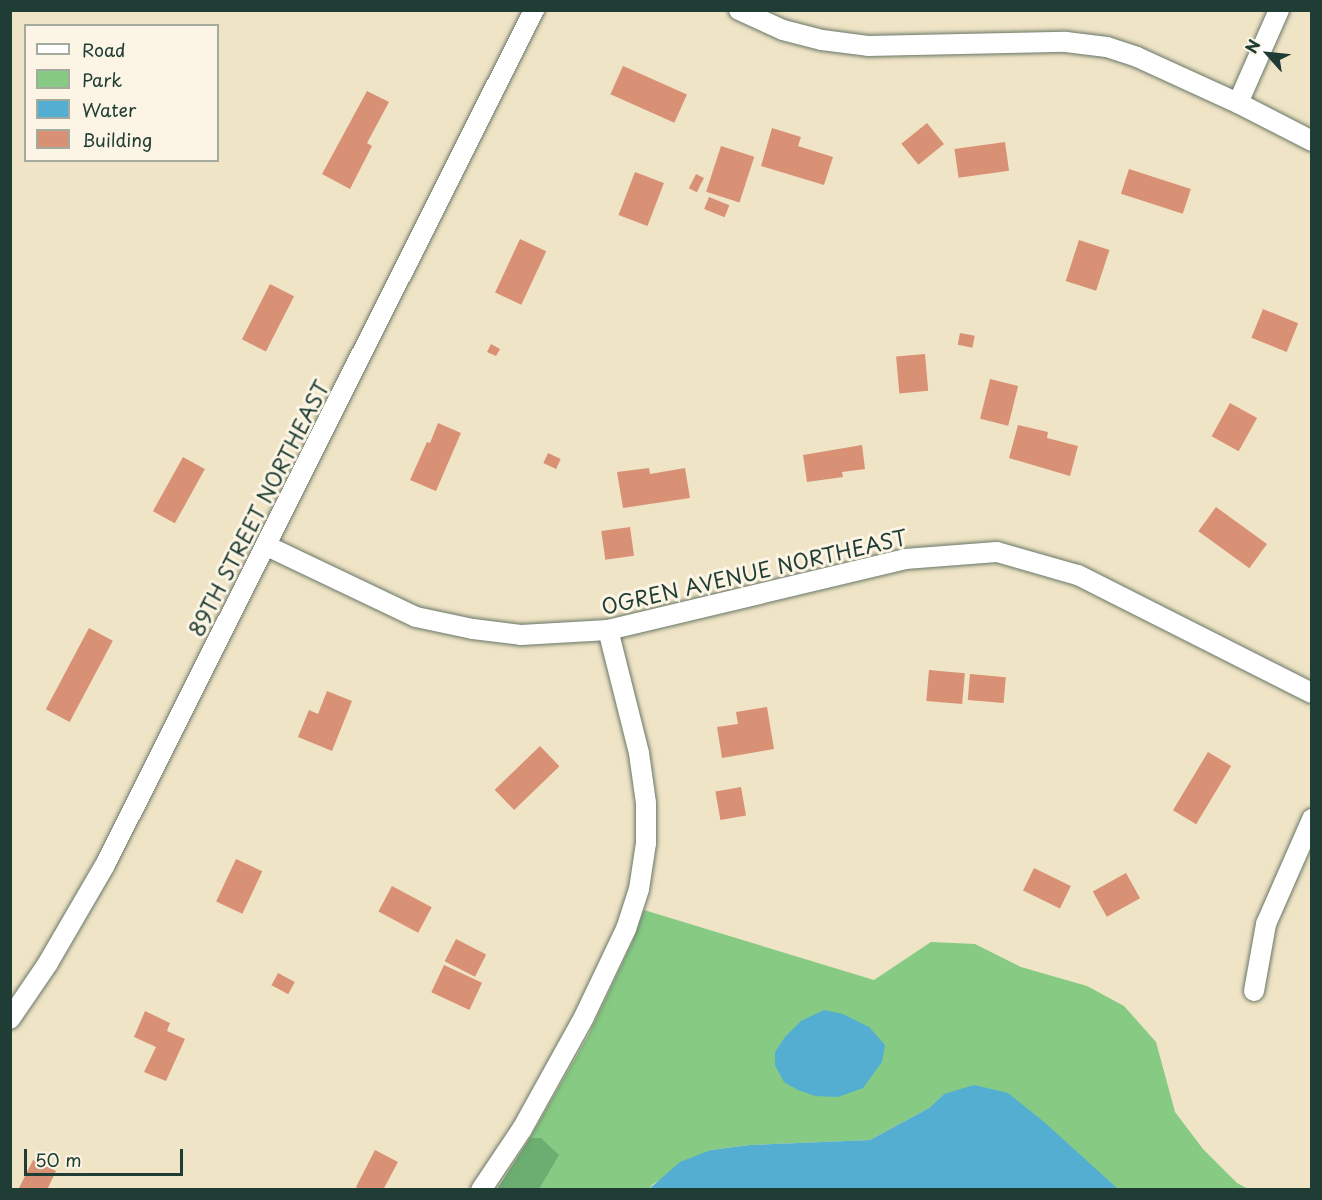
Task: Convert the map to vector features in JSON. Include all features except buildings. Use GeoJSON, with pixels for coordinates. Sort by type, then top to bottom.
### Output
{"type":"FeatureCollection","features":[{"type":"Feature","properties":{"kind":"street","name":"89TH STREET NORTHEAST"},"geometry":{"type":"LineString","coordinates":[[12,1014],[48,963],[105,865],[534,10]]}},
{"type":"Feature","properties":{"kind":"street"},"geometry":{"type":"LineString","coordinates":[[738,10],[783,30],[822,40],[868,46],[1066,42],[1107,47],[1137,57],[1238,103],[1311,141]]}},
{"type":"Feature","properties":{"kind":"street"},"geometry":{"type":"LineString","coordinates":[[1238,103],[1279,10]]}},
{"type":"Feature","properties":{"kind":"street","name":"OGREN AVENUE NORTHEAST"},"geometry":{"type":"LineString","coordinates":[[267,546],[416,617],[474,629],[521,635],[608,630],[905,559],[997,552],[1078,575],[1311,693]]}},
{"type":"Feature","properties":{"kind":"street"},"geometry":{"type":"LineString","coordinates":[[481,1190],[522,1129],[584,1017],[626,929],[639,889],[646,843],[646,802],[639,753],[608,630]]}},
{"type":"Feature","properties":{"kind":"street"},"geometry":{"type":"LineString","coordinates":[[1254,991],[1266,924],[1311,819]]}},
{"type":"Feature","properties":{"kind":"green space"},"geometry":{"type":"Polygon","coordinates":[[[644,910],[874,980],[931,942],[975,944],[1021,967],[1087,986],[1124,1006],[1156,1042],[1175,1112],[1203,1149],[1237,1183],[1248,1189],[1118,1189],[944,1094],[929,1108],[870,1140],[750,1145],[711,1150],[653,1184],[649,1189],[539,1189],[541,1138],[530,1138],[589,1034],[632,943],[644,910]]]}},
{"type":"Feature","properties":{"kind":"green space"},"geometry":{"type":"Polygon","coordinates":[[[530,1138],[541,1138],[559,1155],[539,1189],[497,1189],[530,1138]]]}},
{"type":"Feature","properties":{"kind":"water"},"geometry":{"type":"Polygon","coordinates":[[[824,1010],[843,1014],[869,1027],[885,1045],[882,1062],[863,1088],[838,1097],[815,1096],[798,1090],[784,1082],[775,1065],[775,1052],[785,1037],[801,1021],[824,1010]]]}},
{"type":"Feature","properties":{"kind":"water"},"geometry":{"type":"Polygon","coordinates":[[[974,1085],[1008,1093],[1043,1121],[1118,1189],[649,1189],[680,1162],[711,1150],[750,1145],[870,1140],[929,1108],[944,1094],[974,1085]]]}}]}
